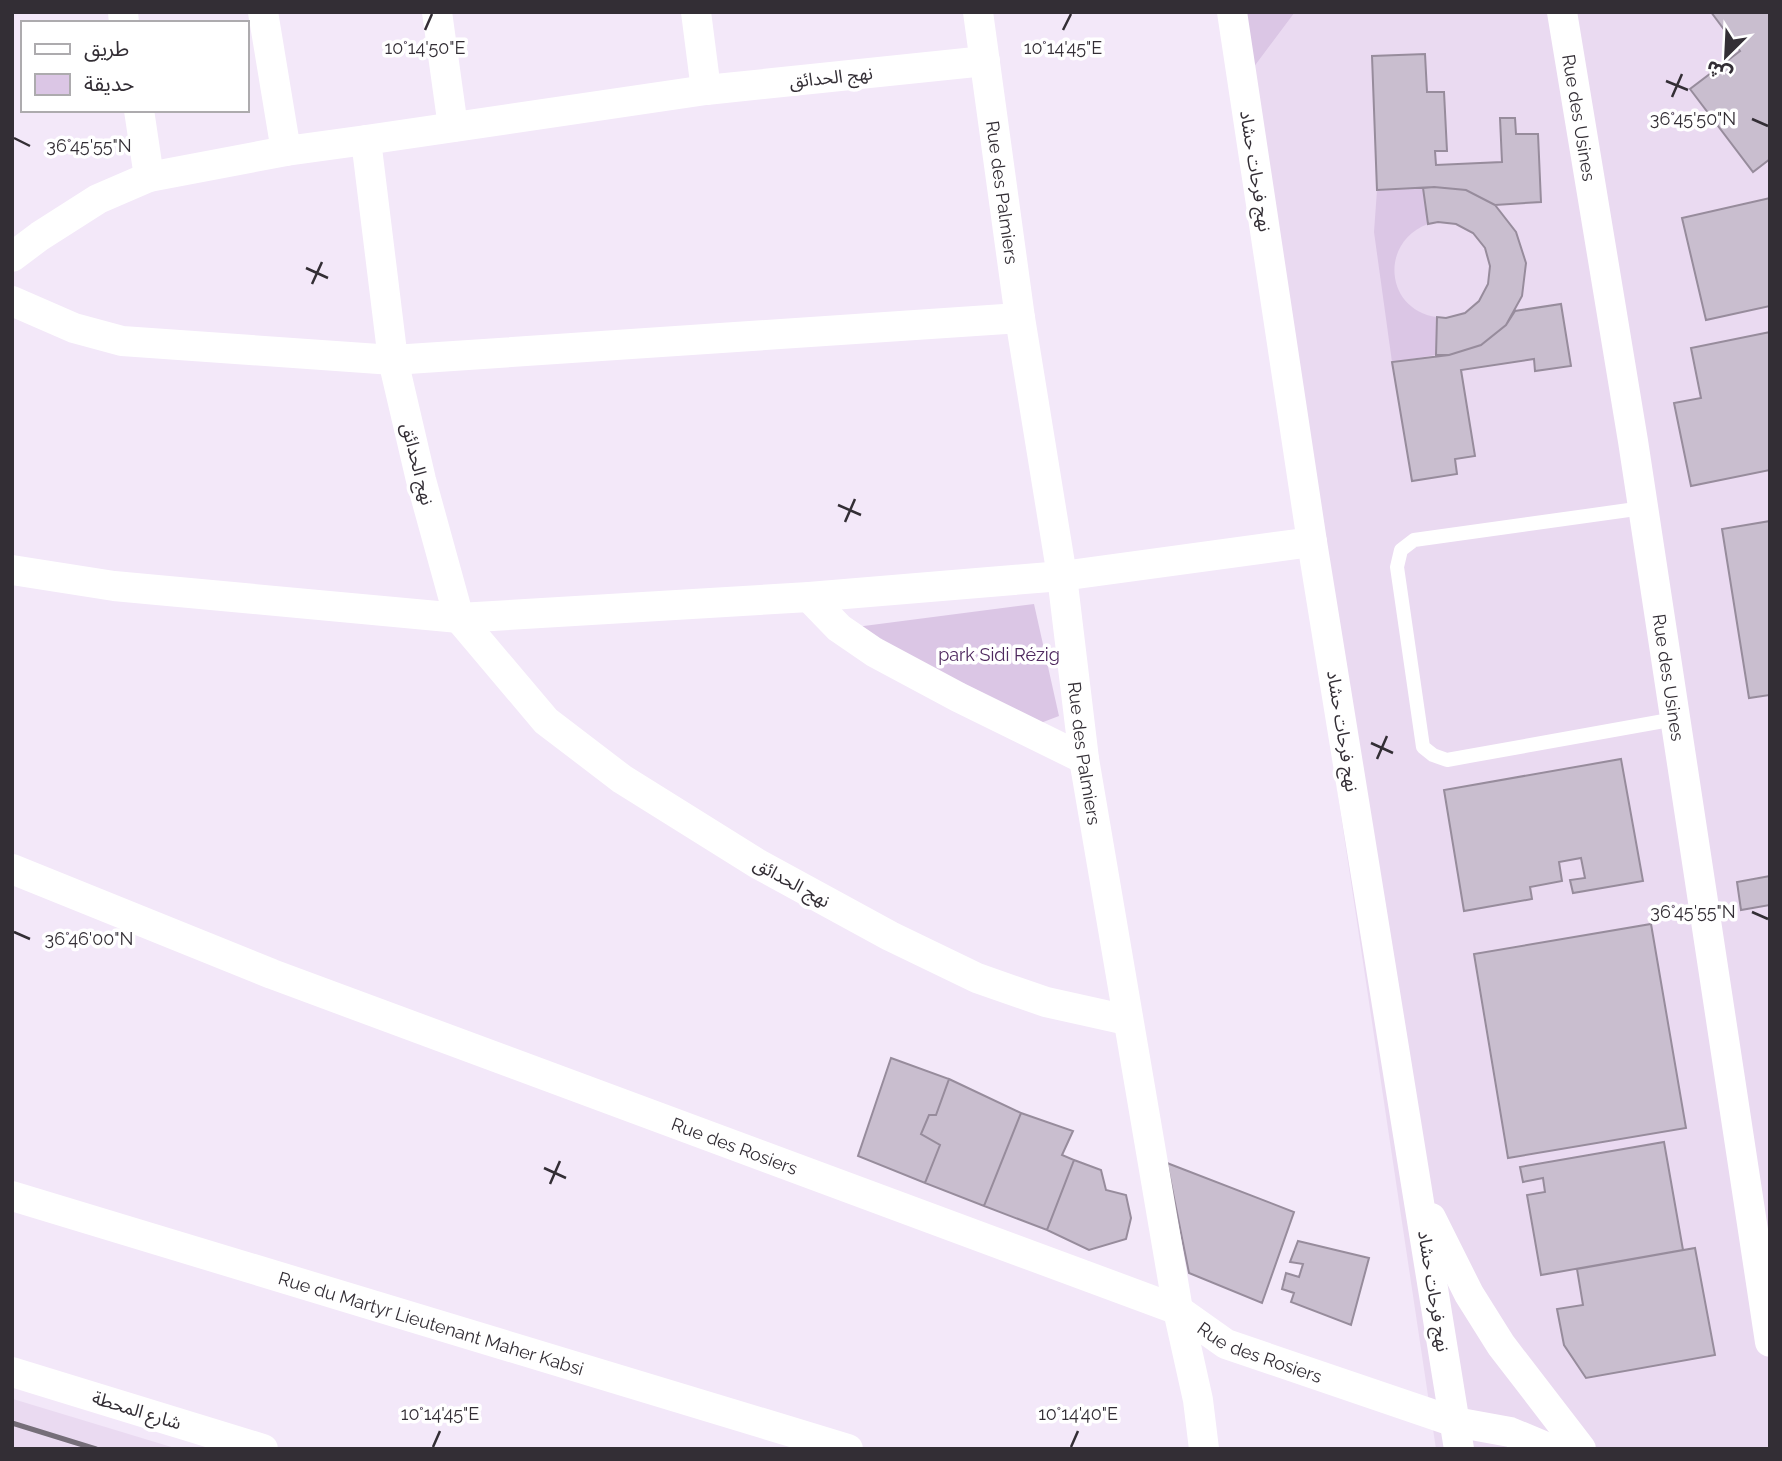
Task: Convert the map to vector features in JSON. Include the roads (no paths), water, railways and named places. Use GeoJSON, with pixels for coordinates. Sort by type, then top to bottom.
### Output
{"type":"FeatureCollection","features":[{"type":"Feature","properties":{"kind":"street"},"geometry":{"type":"LineString","coordinates":[[263,12],[286,151]]}},
{"type":"Feature","properties":{"kind":"street"},"geometry":{"type":"LineString","coordinates":[[437,12],[453,127]]}},
{"type":"Feature","properties":{"kind":"street"},"geometry":{"type":"LineString","coordinates":[[696,12],[706,90]]}},
{"type":"Feature","properties":{"kind":"street","name":"Rue des Palmiers"},"geometry":{"type":"LineString","coordinates":[[978,12],[1020,318],[1062,576],[1084,759],[1178,1310],[1198,1400],[1204,1449]]}},
{"type":"Feature","properties":{"kind":"street","name":"نهج فرحات حشاد"},"geometry":{"type":"LineString","coordinates":[[1232,12],[1312,542],[1457,1436]]}},
{"type":"Feature","properties":{"kind":"street","name":"Rue des Usines"},"geometry":{"type":"LineString","coordinates":[[1562,12],[1643,508],[1770,1342]]}},
{"type":"Feature","properties":{"kind":"street","name":"نهج الحدائق"},"geometry":{"type":"LineString","coordinates":[[985,61],[706,90],[366,139],[393,360],[421,480],[459,618],[547,721],[622,779],[758,864],[890,936],[977,978],[1046,1002],[1127,1020]]}},
{"type":"Feature","properties":{"kind":"street"},"geometry":{"type":"LineString","coordinates":[[139,112],[149,177]]}},
{"type":"Feature","properties":{"kind":"street"},"geometry":{"type":"LineString","coordinates":[[12,257],[97,199],[149,177],[366,139]]}},
{"type":"Feature","properties":{"kind":"street"},"geometry":{"type":"LineString","coordinates":[[12,301],[74,328],[122,341],[393,360],[1020,318]]}},
{"type":"Feature","properties":{"kind":"street"},"geometry":{"type":"LineString","coordinates":[[12,570],[114,586],[459,618],[809,597],[1062,576],[1312,542]]}},
{"type":"Feature","properties":{"kind":"street"},"geometry":{"type":"LineString","coordinates":[[809,597],[839,628],[874,652],[1084,759]]}},
{"type":"Feature","properties":{"kind":"street","name":"Rue des Rosiers"},"geometry":{"type":"LineString","coordinates":[[12,869],[272,974],[1178,1310],[1226,1344],[1457,1436]]}},
{"type":"Feature","properties":{"kind":"street"},"geometry":{"type":"LineString","coordinates":[[1418,1192],[1469,1294],[1501,1345],[1581,1449]]}},
{"type":"Feature","properties":{"kind":"street","name":"Rue du Martyr Lieutenant Maher Kabsi"},"geometry":{"type":"LineString","coordinates":[[12,1196],[848,1449]]}},
{"type":"Feature","properties":{"kind":"street","name":"شارع المحطة"},"geometry":{"type":"LineString","coordinates":[[12,1371],[263,1449]]}},
{"type":"Feature","properties":{"kind":"street"},"geometry":{"type":"LineString","coordinates":[[1457,1436],[1510,1432],[1551,1449]]}},
{"type":"Feature","properties":{"kind":"street"},"geometry":{"type":"LineString","coordinates":[[1457,1436],[1485,1449]]}},
{"type":"Feature","properties":{"kind":"lane"},"geometry":{"type":"LineString","coordinates":[[1643,508],[1414,540],[1401,550],[1397,567],[1423,747],[1433,755],[1447,760],[1675,719]]}},
{"type":"Feature","properties":{"kind":"railway"},"geometry":{"type":"LineString","coordinates":[[12,1423],[96,1449]]}},
{"type":"Feature","properties":{"kind":"park label","name":"park Sidi Rézig"},"geometry":{"type":"Point","coordinates":[999,654]}}]}
